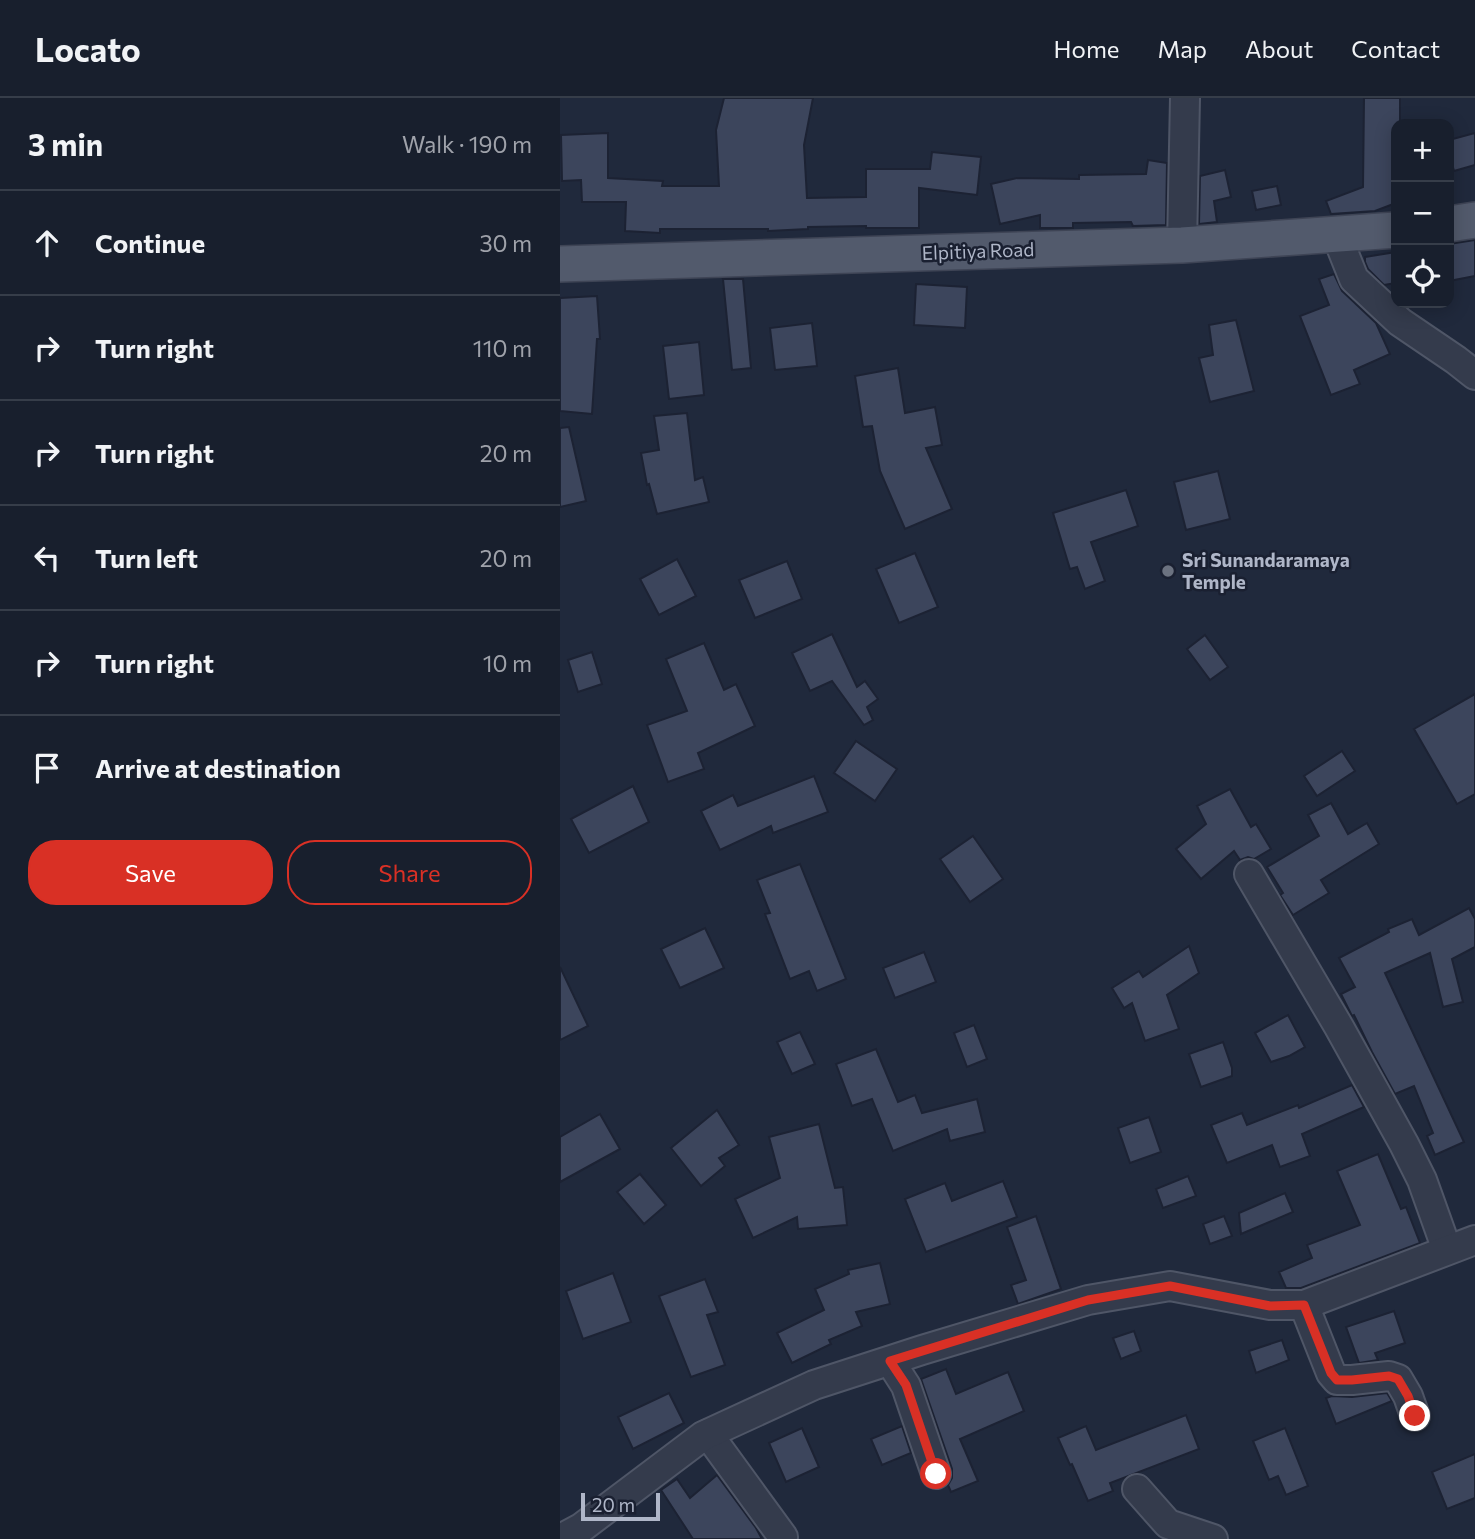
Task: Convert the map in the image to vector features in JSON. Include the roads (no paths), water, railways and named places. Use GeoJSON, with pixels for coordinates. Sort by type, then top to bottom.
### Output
{"type":"FeatureCollection","features":[{"type":"Feature","properties":{"kind":"main road"},"geometry":{"type":"LineString","coordinates":[[1454,223],[1475,220]]}},
{"type":"Feature","properties":{"kind":"main road","name":"Elpitiya Road"},"geometry":{"type":"LineString","coordinates":[[560,264],[1182,245],[1391,230]]}},
{"type":"Feature","properties":{"kind":"street"},"geometry":{"type":"LineString","coordinates":[[1182,245],[1185,98]]}},
{"type":"Feature","properties":{"kind":"street"},"geometry":{"type":"LineString","coordinates":[[1336,234],[1354,279],[1400,322],[1475,375]]}},
{"type":"Feature","properties":{"kind":"street"},"geometry":{"type":"LineString","coordinates":[[1249,874],[1404,1144],[1422,1180],[1447,1250]]}},
{"type":"Feature","properties":{"kind":"street"},"geometry":{"type":"LineString","coordinates":[[560,1539],[581,1528],[642,1480],[708,1434],[814,1385],[1088,1300],[1170,1286],[1270,1306],[1304,1305],[1475,1240]]}},
{"type":"Feature","properties":{"kind":"street"},"geometry":{"type":"LineString","coordinates":[[1304,1305],[1331,1373],[1337,1380],[1389,1376],[1398,1379],[1415,1416]]}},
{"type":"Feature","properties":{"kind":"street"},"geometry":{"type":"LineString","coordinates":[[890,1361],[906,1385],[936,1474]]}},
{"type":"Feature","properties":{"kind":"street"},"geometry":{"type":"LineString","coordinates":[[708,1434],[783,1537]]}},
{"type":"Feature","properties":{"kind":"street"},"geometry":{"type":"LineString","coordinates":[[1138,1489],[1168,1524],[1213,1539]]}},
{"type":"Feature","properties":{"kind":"place","name":"Sri Sunandaramaya Temple"},"geometry":{"type":"Point","coordinates":[1168,571]}}]}
